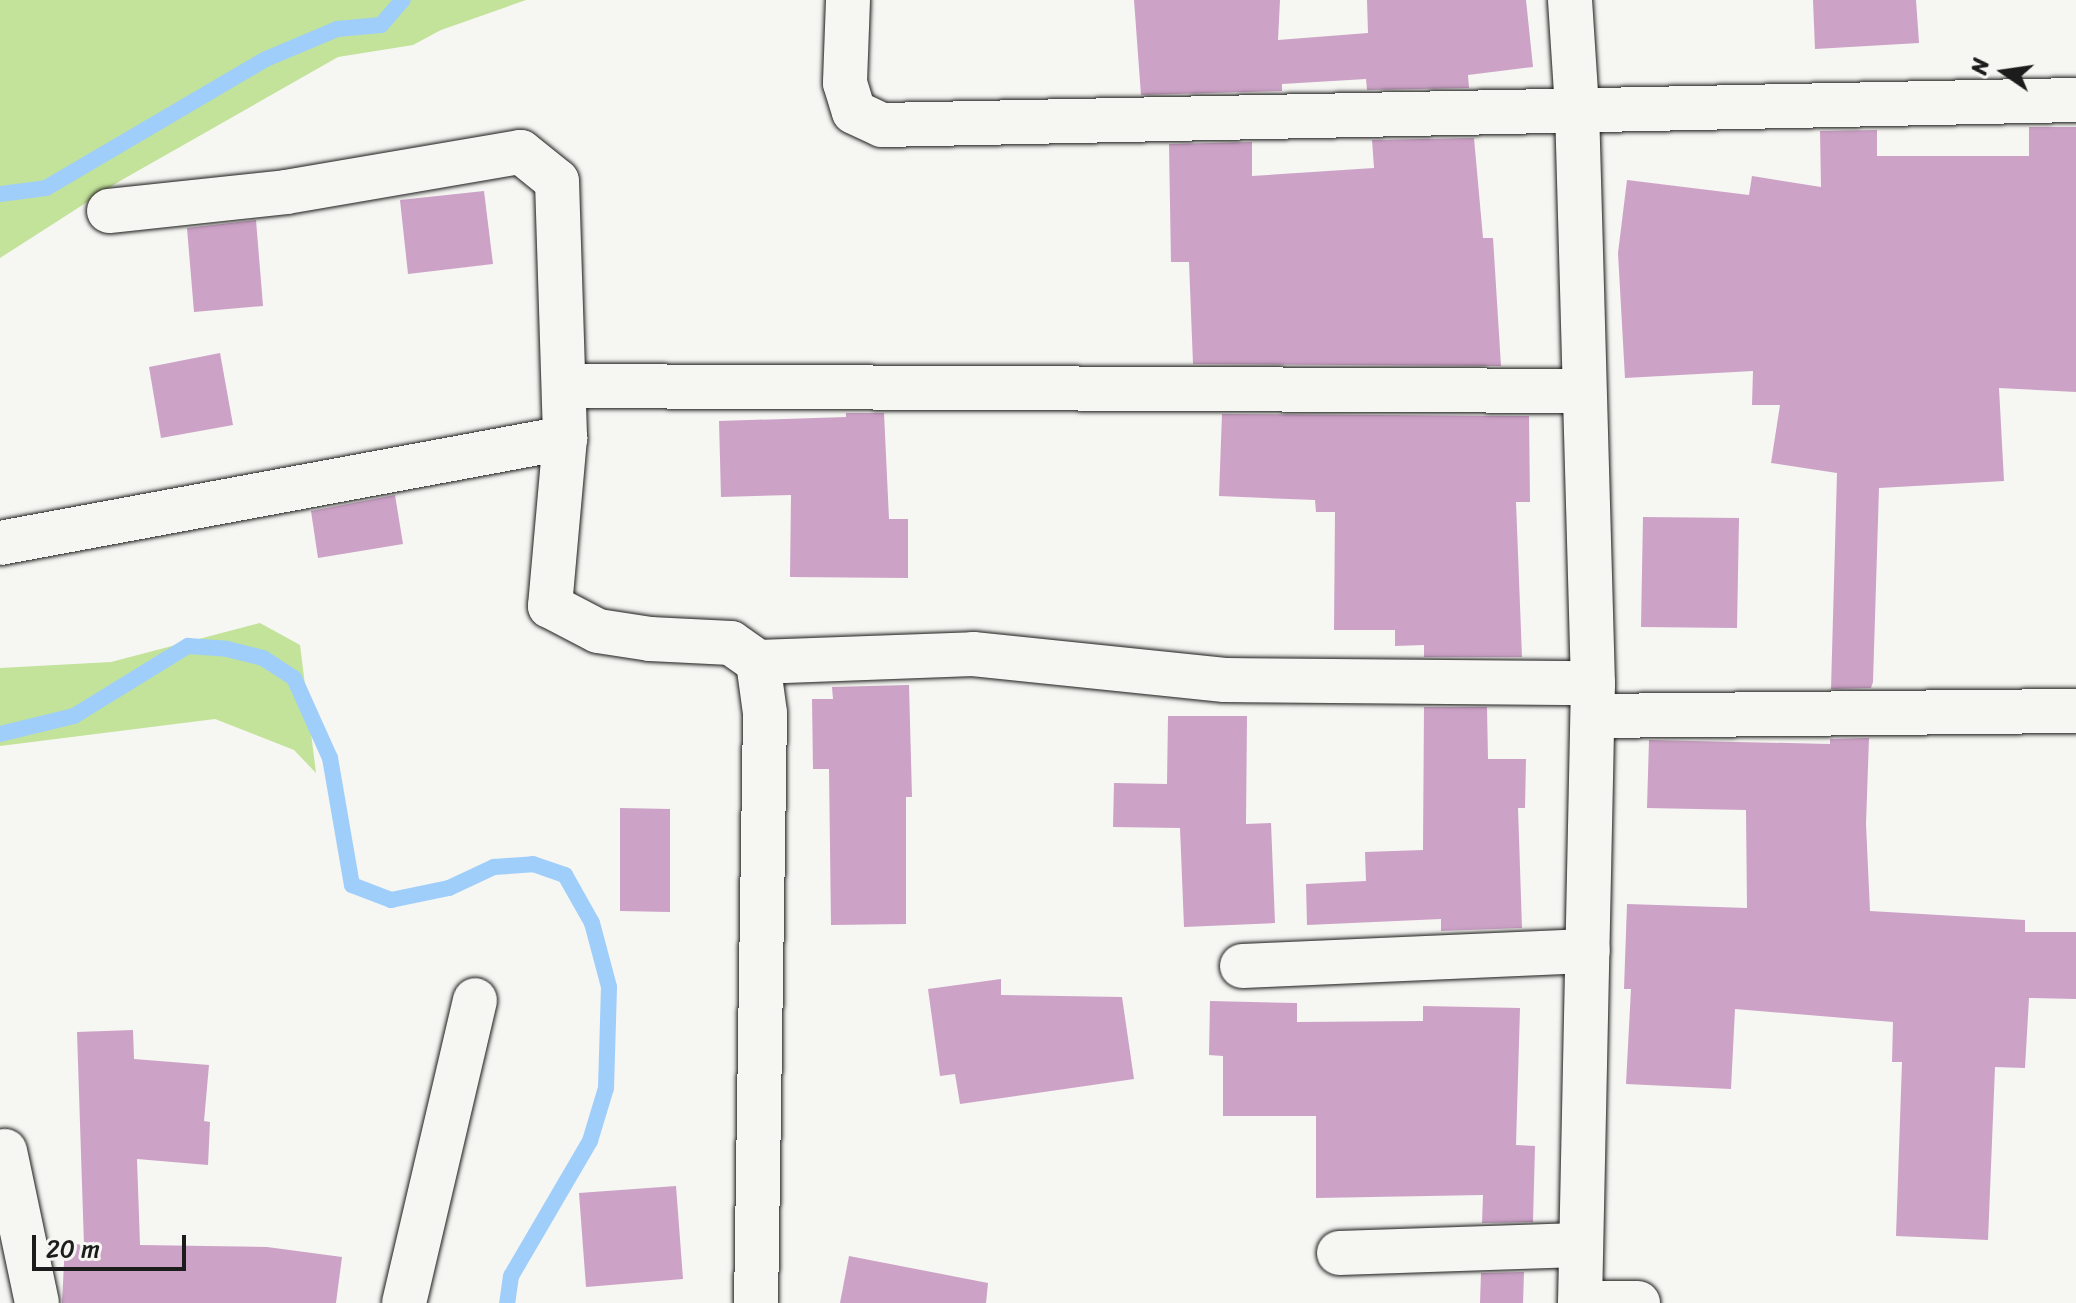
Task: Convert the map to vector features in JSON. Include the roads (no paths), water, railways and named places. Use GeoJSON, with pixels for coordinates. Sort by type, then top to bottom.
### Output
{"type":"FeatureCollection","features":[{"type":"Feature","properties":{"kind":"street"},"geometry":{"type":"LineString","coordinates":[[848,0],[845,83],[854,112],[882,125],[1577,108],[2076,100]]}},
{"type":"Feature","properties":{"kind":"street"},"geometry":{"type":"LineString","coordinates":[[1570,0],[1577,108],[1583,391],[1592,528],[1593,699],[1580,1303],[1638,1303]]}},
{"type":"Feature","properties":{"kind":"street"},"geometry":{"type":"LineString","coordinates":[[109,211],[286,192],[521,152],[557,181],[565,438],[550,606],[598,631],[650,639],[731,643],[758,662],[973,654],[1225,680],[1593,699],[2076,711]]}},
{"type":"Feature","properties":{"kind":"street"},"geometry":{"type":"LineString","coordinates":[[564,386],[1583,391]]}},
{"type":"Feature","properties":{"kind":"street"},"geometry":{"type":"LineString","coordinates":[[0,543],[565,438]]}},
{"type":"Feature","properties":{"kind":"street"},"geometry":{"type":"LineString","coordinates":[[756,1303],[765,713],[758,662]]}},
{"type":"Feature","properties":{"kind":"street"},"geometry":{"type":"LineString","coordinates":[[1242,966],[1588,951]]}},
{"type":"Feature","properties":{"kind":"street"},"geometry":{"type":"LineString","coordinates":[[404,1303],[475,1000]]}},
{"type":"Feature","properties":{"kind":"street"},"geometry":{"type":"LineString","coordinates":[[5,1151],[37,1303]]}},
{"type":"Feature","properties":{"kind":"street"},"geometry":{"type":"LineString","coordinates":[[1339,1253],[1579,1245]]}},
{"type":"Feature","properties":{"kind":"waterway"},"geometry":{"type":"LineString","coordinates":[[0,194],[46,188],[266,59],[337,29],[381,25],[403,0]]}},
{"type":"Feature","properties":{"kind":"waterway"},"geometry":{"type":"LineString","coordinates":[[0,734],[74,716],[188,646],[227,649],[263,658],[294,678],[330,758],[352,885],[391,900],[449,888],[494,867],[533,864],[565,875],[592,923],[609,987],[606,1088],[590,1141],[511,1276],[507,1303]]}}]}
